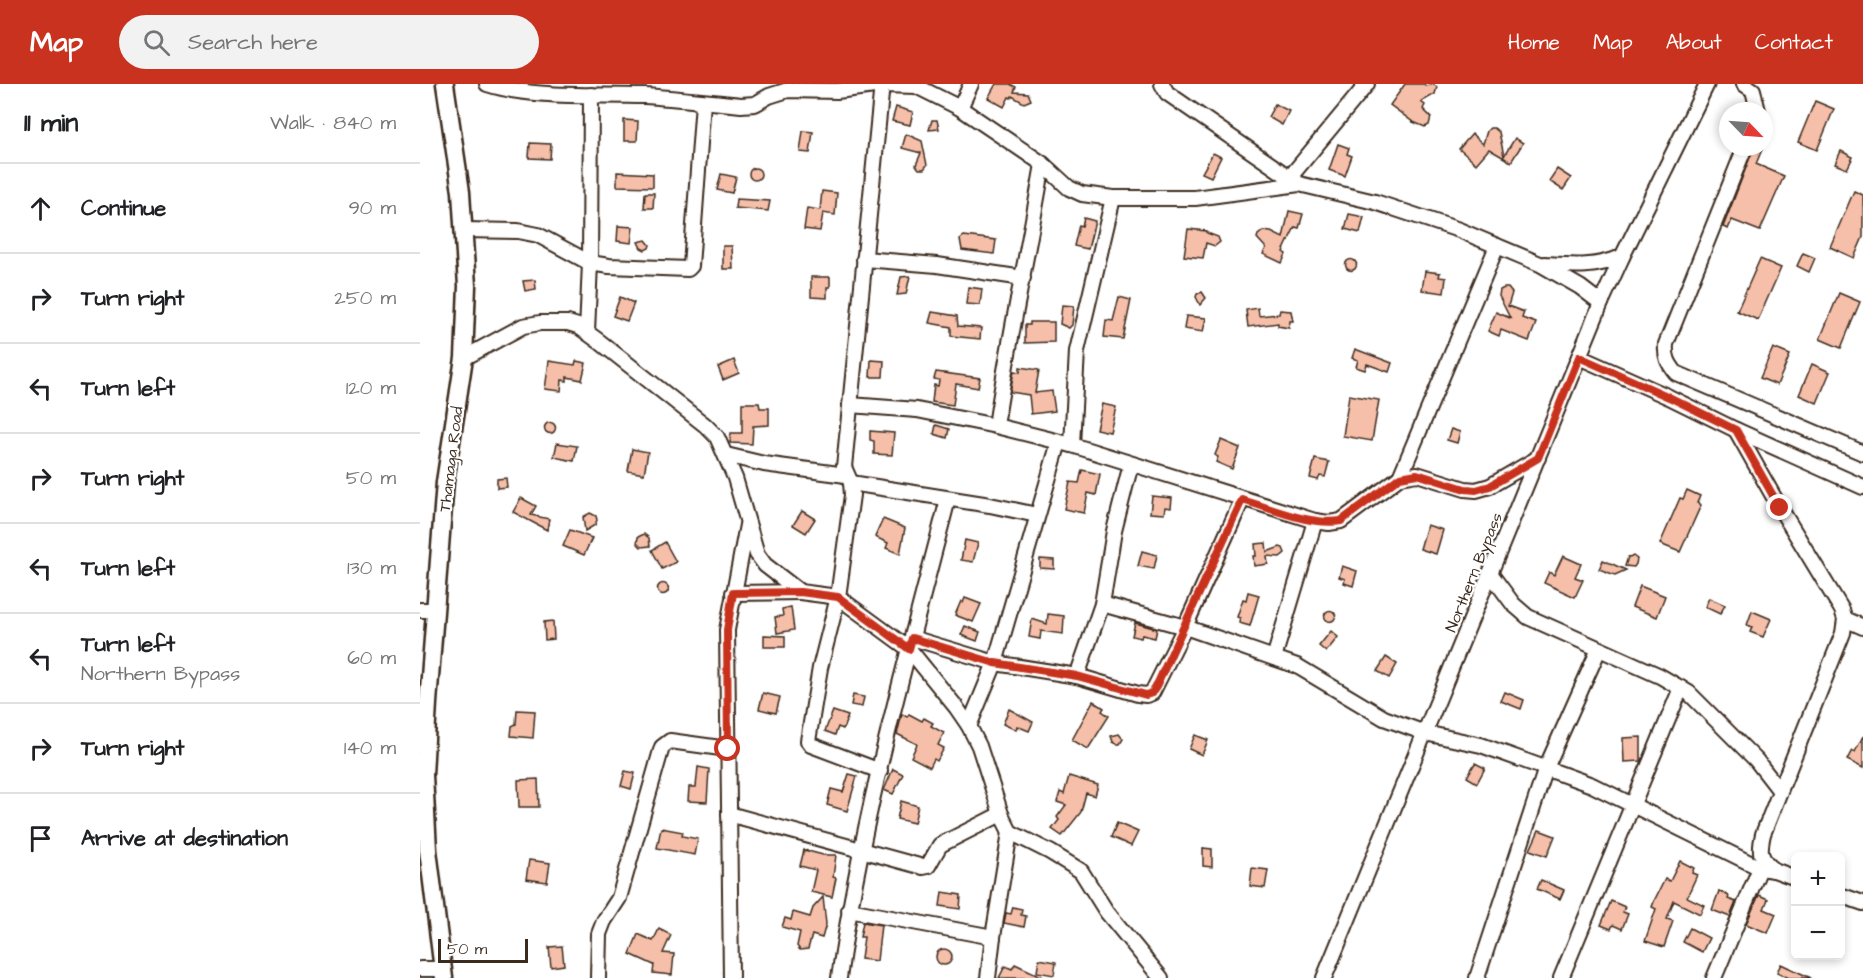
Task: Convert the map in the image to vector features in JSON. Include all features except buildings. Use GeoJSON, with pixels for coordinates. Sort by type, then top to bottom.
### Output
{"type":"FeatureCollection","features":[{"type":"Feature","properties":{"kind":"main road","name":"Thamaga Road"},"geometry":{"type":"LineString","coordinates":[[444,973],[428,850],[424,775],[424,703],[428,610],[464,358],[466,286],[461,192],[445,84]]}},
{"type":"Feature","properties":{"kind":"street"},"geometry":{"type":"LineString","coordinates":[[487,84],[512,90],[542,88],[591,95],[646,90],[703,102],[741,105],[755,104],[769,96],[788,90],[837,91],[882,85],[916,86],[960,108],[1043,164],[1069,188],[1082,194],[1113,198],[1195,198],[1294,181],[1367,84]]}},
{"type":"Feature","properties":{"kind":"street"},"geometry":{"type":"LineString","coordinates":[[960,108],[971,84]]}},
{"type":"Feature","properties":{"kind":"street"},"geometry":{"type":"LineString","coordinates":[[1162,84],[1167,93],[1294,181],[1376,202],[1497,246],[1540,264],[1580,287],[1601,303]]}},
{"type":"Feature","properties":{"kind":"street","name":"Northern Bypass"},"geometry":{"type":"LineString","coordinates":[[1324,978],[1601,303],[1707,84]]}},
{"type":"Feature","properties":{"kind":"street"},"geometry":{"type":"LineString","coordinates":[[1744,84],[1753,90],[1756,102]]}},
{"type":"Feature","properties":{"kind":"street"},"geometry":{"type":"LineString","coordinates":[[880,771],[811,745],[808,741],[820,668],[838,597],[852,495],[844,466],[882,85]]}},
{"type":"Feature","properties":{"kind":"street"},"geometry":{"type":"LineString","coordinates":[[587,332],[590,263],[591,95]]}},
{"type":"Feature","properties":{"kind":"street"},"geometry":{"type":"LineString","coordinates":[[464,230],[518,231],[538,235],[590,263],[685,270],[690,266],[703,102]]}},
{"type":"Feature","properties":{"kind":"street"},"geometry":{"type":"LineString","coordinates":[[1741,156],[1666,345],[1665,354],[1668,364],[1676,373],[1863,453]]}},
{"type":"Feature","properties":{"kind":"street"},"geometry":{"type":"LineString","coordinates":[[996,426],[1006,355],[1023,278],[1043,164]]}},
{"type":"Feature","properties":{"kind":"street"},"geometry":{"type":"LineString","coordinates":[[969,726],[995,663],[1037,515],[1065,444],[1077,351],[1113,198]]}},
{"type":"Feature","properties":{"kind":"street"},"geometry":{"type":"LineString","coordinates":[[1400,477],[1497,246]]}},
{"type":"Feature","properties":{"kind":"street"},"geometry":{"type":"LineString","coordinates":[[1540,264],[1602,265],[1622,257]]}},
{"type":"Feature","properties":{"kind":"street"},"geometry":{"type":"LineString","coordinates":[[864,259],[938,264],[1023,278]]}},
{"type":"Feature","properties":{"kind":"street"},"geometry":{"type":"LineString","coordinates":[[464,358],[523,326],[540,323],[568,323],[587,332],[717,437],[735,478],[757,554],[765,565],[800,592]]}},
{"type":"Feature","properties":{"kind":"street"},"geometry":{"type":"LineString","coordinates":[[1579,357],[1863,486]]}},
{"type":"Feature","properties":{"kind":"street"},"geometry":{"type":"LineString","coordinates":[[850,405],[917,410],[996,426],[1065,444],[1242,500],[1329,523],[1341,521],[1400,477],[1417,474],[1465,489],[1476,490],[1490,486],[1538,458]]}},
{"type":"Feature","properties":{"kind":"street"},"geometry":{"type":"LineString","coordinates":[[1736,430],[1842,610],[1845,619],[1843,633],[1763,834],[1760,850],[1767,864],[1774,870]]}},
{"type":"Feature","properties":{"kind":"street"},"geometry":{"type":"LineString","coordinates":[[726,455],[1037,515]]}},
{"type":"Feature","properties":{"kind":"street"},"geometry":{"type":"LineString","coordinates":[[1077,676],[1102,604],[1114,531],[1131,464]]}},
{"type":"Feature","properties":{"kind":"street"},"geometry":{"type":"LineString","coordinates":[[840,978],[860,852],[910,643],[948,499]]}},
{"type":"Feature","properties":{"kind":"street"},"geometry":{"type":"LineString","coordinates":[[733,593],[800,592],[838,597],[910,643],[995,663],[1077,676],[1146,695],[1152,693],[1185,627],[1242,500]]}},
{"type":"Feature","properties":{"kind":"street"},"geometry":{"type":"LineString","coordinates":[[1274,658],[1315,521]]}},
{"type":"Feature","properties":{"kind":"street"},"geometry":{"type":"LineString","coordinates":[[731,978],[727,630],[748,523]]}},
{"type":"Feature","properties":{"kind":"street"},"geometry":{"type":"LineString","coordinates":[[1490,573],[1513,604],[1538,624],[1599,649],[1681,688],[1696,699],[1756,760],[1780,791]]}},
{"type":"Feature","properties":{"kind":"street"},"geometry":{"type":"LineString","coordinates":[[1102,604],[1185,627],[1306,670],[1384,718],[1425,733],[1481,744],[1592,785],[1760,867],[1791,876]]}},
{"type":"Feature","properties":{"kind":"street"},"geometry":{"type":"LineString","coordinates":[[1845,619],[1863,627]]}},
{"type":"Feature","properties":{"kind":"street"},"geometry":{"type":"LineString","coordinates":[[910,643],[969,726],[979,746],[1001,814],[1010,832],[988,978]]}},
{"type":"Feature","properties":{"kind":"street"},"geometry":{"type":"LineString","coordinates":[[1477,978],[1546,768],[1599,649]]}},
{"type":"Feature","properties":{"kind":"street"},"geometry":{"type":"LineString","coordinates":[[1561,978],[1681,688]]}},
{"type":"Feature","properties":{"kind":"street"},"geometry":{"type":"LineString","coordinates":[[598,978],[598,934],[619,898],[662,747],[670,741],[728,749]]}},
{"type":"Feature","properties":{"kind":"street"},"geometry":{"type":"LineString","coordinates":[[729,814],[860,852],[926,867],[940,845],[1001,814]]}},
{"type":"Feature","properties":{"kind":"street"},"geometry":{"type":"LineString","coordinates":[[1010,832],[1050,852],[1080,872],[1106,910],[1161,978]]}},
{"type":"Feature","properties":{"kind":"street"},"geometry":{"type":"LineString","coordinates":[[1714,978],[1760,867]]}},
{"type":"Feature","properties":{"kind":"street"},"geometry":{"type":"LineString","coordinates":[[1845,897],[1863,903]]}},
{"type":"Feature","properties":{"kind":"street"},"geometry":{"type":"LineString","coordinates":[[849,910],[993,937]]}},
{"type":"Feature","properties":{"kind":"street"},"geometry":{"type":"LineString","coordinates":[[420,969],[444,973]]}},
{"type":"Feature","properties":{"kind":"route"},"geometry":{"type":"LineString","coordinates":[[728,749],[727,630],[733,593],[800,592],[838,597],[909,649],[912,638],[995,663],[1077,676],[1146,695],[1152,693],[1156,687],[1242,500],[1329,523],[1341,521],[1400,477],[1417,474],[1465,489],[1476,490],[1490,486],[1538,458],[1579,357],[1736,430],[1780,508]]}}]}
